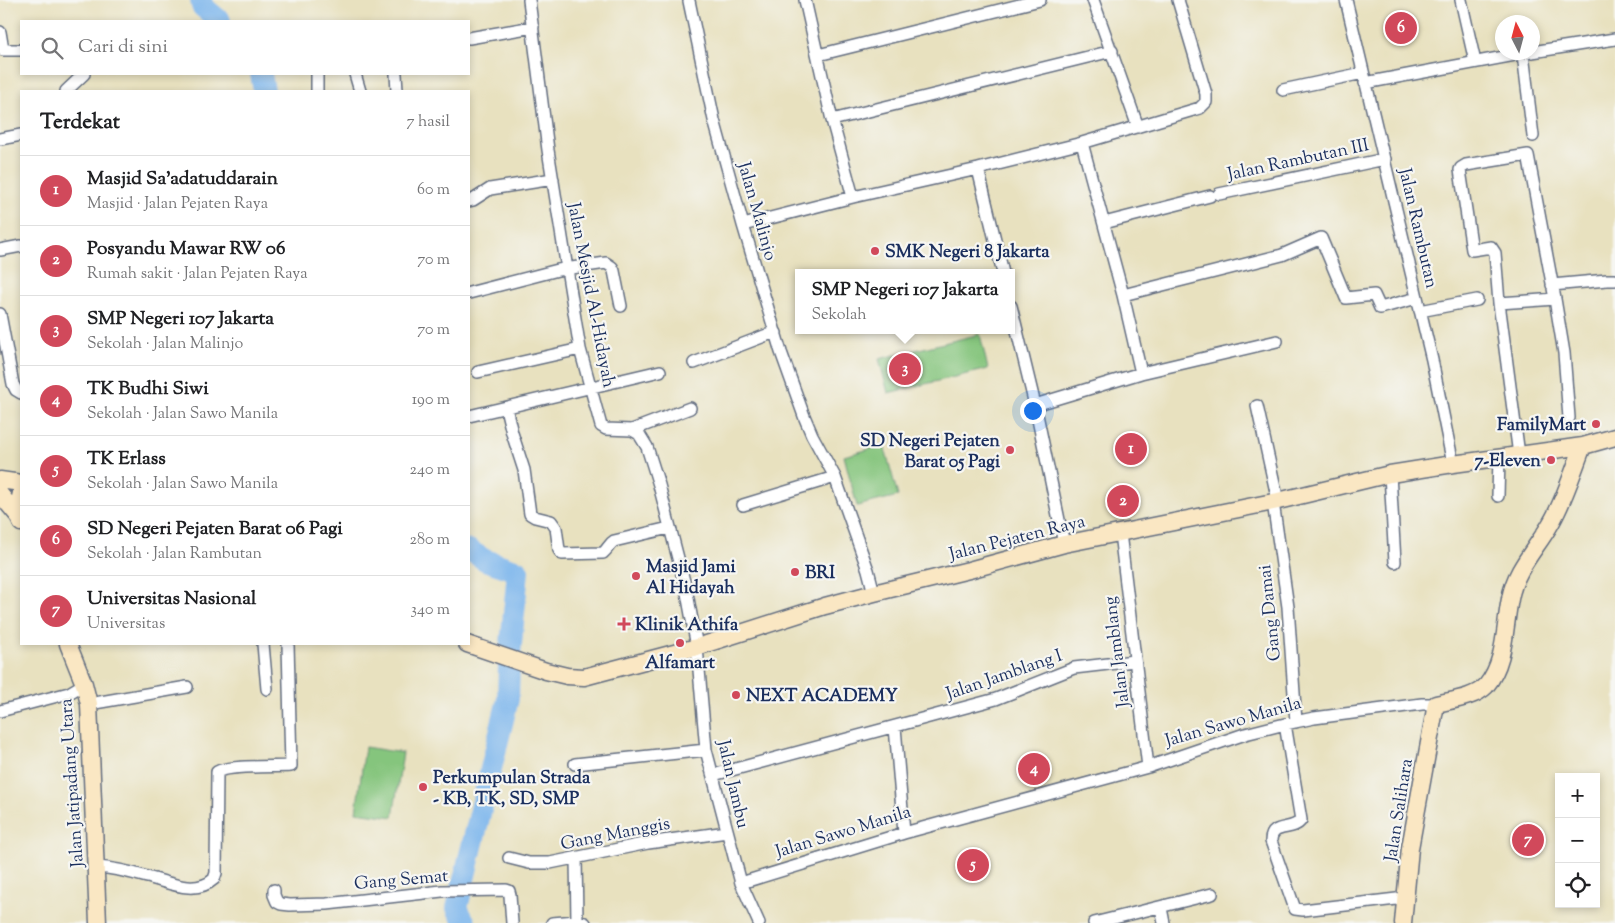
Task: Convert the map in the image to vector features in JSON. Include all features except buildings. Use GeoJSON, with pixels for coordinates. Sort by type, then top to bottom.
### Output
{"type":"FeatureCollection","features":[{"type":"Feature","properties":{"kind":"street","name":"Jalan Mesjid Al-Hidayah"},"geometry":{"type":"LineString","coordinates":[[529,0],[553,179],[580,349],[602,427],[632,430]]}},
{"type":"Feature","properties":{"kind":"street","name":"Jalan Malinjo"},"geometry":{"type":"LineString","coordinates":[[689,0],[714,120],[743,225],[776,333],[804,416],[835,477],[874,593]]}},
{"type":"Feature","properties":{"kind":"street"},"geometry":{"type":"LineString","coordinates":[[805,0],[832,120],[853,197]]}},
{"type":"Feature","properties":{"kind":"street"},"geometry":{"type":"LineString","coordinates":[[818,55],[1040,0]]}},
{"type":"Feature","properties":{"kind":"street"},"geometry":{"type":"LineString","coordinates":[[1093,0],[1138,127]]}},
{"type":"Feature","properties":{"kind":"street"},"geometry":{"type":"LineString","coordinates":[[743,225],[1082,143],[1197,110],[1206,102],[1206,94],[1178,0]]}},
{"type":"Feature","properties":{"kind":"street","name":"Jalan Rambutan"},"geometry":{"type":"LineString","coordinates":[[1346,0],[1432,360],[1453,464]]}},
{"type":"Feature","properties":{"kind":"street"},"geometry":{"type":"LineString","coordinates":[[1461,0],[1475,62]]}},
{"type":"Feature","properties":{"kind":"street"},"geometry":{"type":"LineString","coordinates":[[470,38],[533,27]]}},
{"type":"Feature","properties":{"kind":"street"},"geometry":{"type":"LineString","coordinates":[[0,32],[2,50],[20,50]]}},
{"type":"Feature","properties":{"kind":"street"},"geometry":{"type":"LineString","coordinates":[[1540,51],[1615,39]]}},
{"type":"Feature","properties":{"kind":"street"},"geometry":{"type":"LineString","coordinates":[[832,120],[1112,51]]}},
{"type":"Feature","properties":{"kind":"street"},"geometry":{"type":"LineString","coordinates":[[1283,90],[1495,59]]}},
{"type":"Feature","properties":{"kind":"street"},"geometry":{"type":"LineString","coordinates":[[1529,60],[1533,136]]}},
{"type":"Feature","properties":{"kind":"street"},"geometry":{"type":"LineString","coordinates":[[67,90],[83,75]]}},
{"type":"Feature","properties":{"kind":"street"},"geometry":{"type":"LineString","coordinates":[[317,75],[317,90]]}},
{"type":"Feature","properties":{"kind":"street"},"geometry":{"type":"LineString","coordinates":[[355,75],[360,90]]}},
{"type":"Feature","properties":{"kind":"street"},"geometry":{"type":"LineString","coordinates":[[396,75],[397,90]]}},
{"type":"Feature","properties":{"kind":"street"},"geometry":{"type":"LineString","coordinates":[[0,139],[20,135]]}},
{"type":"Feature","properties":{"kind":"street"},"geometry":{"type":"LineString","coordinates":[[1082,143],[1123,295],[1141,373]]}},
{"type":"Feature","properties":{"kind":"street"},"geometry":{"type":"LineString","coordinates":[[1519,455],[1499,303],[1494,249],[1472,250],[1460,170],[1466,165],[1528,155],[1564,353],[1569,418]]}},
{"type":"Feature","properties":{"kind":"street","name":"Jalan Rambutan III"},"geometry":{"type":"LineString","coordinates":[[1104,223],[1215,195],[1385,159]]}},
{"type":"Feature","properties":{"kind":"street"},"geometry":{"type":"LineString","coordinates":[[978,169],[1002,269]]}},
{"type":"Feature","properties":{"kind":"street"},"geometry":{"type":"LineString","coordinates":[[470,201],[490,189],[553,179]]}},
{"type":"Feature","properties":{"kind":"street"},"geometry":{"type":"LineString","coordinates":[[1123,295],[1282,255],[1321,238],[1346,298],[1374,295],[1380,308],[1417,298]]}},
{"type":"Feature","properties":{"kind":"street"},"geometry":{"type":"LineString","coordinates":[[0,250],[20,246]]}},
{"type":"Feature","properties":{"kind":"street"},"geometry":{"type":"LineString","coordinates":[[470,293],[567,269],[601,263],[609,264],[614,271],[621,306]]}},
{"type":"Feature","properties":{"kind":"street"},"geometry":{"type":"LineString","coordinates":[[1552,285],[1615,280]]}},
{"type":"Feature","properties":{"kind":"street"},"geometry":{"type":"LineString","coordinates":[[1499,303],[1555,299]]}},
{"type":"Feature","properties":{"kind":"street"},"geometry":{"type":"LineString","coordinates":[[1420,311],[1477,300]]}},
{"type":"Feature","properties":{"kind":"street"},"geometry":{"type":"LineString","coordinates":[[0,314],[2,333],[13,384],[16,390],[20,392]]}},
{"type":"Feature","properties":{"kind":"street"},"geometry":{"type":"LineString","coordinates":[[1015,322],[1036,405],[1064,544]]}},
{"type":"Feature","properties":{"kind":"street"},"geometry":{"type":"LineString","coordinates":[[694,364],[776,333]]}},
{"type":"Feature","properties":{"kind":"street"},"geometry":{"type":"LineString","coordinates":[[1036,405],[1141,373],[1278,341]]}},
{"type":"Feature","properties":{"kind":"street"},"geometry":{"type":"LineString","coordinates":[[478,372],[580,349]]}},
{"type":"Feature","properties":{"kind":"street"},"geometry":{"type":"LineString","coordinates":[[470,416],[660,371]]}},
{"type":"Feature","properties":{"kind":"street","name":"Gang Damai"},"geometry":{"type":"LineString","coordinates":[[1257,406],[1276,501],[1288,607],[1290,723],[1301,820],[1298,824],[1274,831],[1271,835],[1271,841],[1296,909],[1306,910],[1405,898]]}},
{"type":"Feature","properties":{"kind":"street"},"geometry":{"type":"LineString","coordinates":[[506,408],[524,470],[530,514],[535,517],[551,520],[556,528],[559,550],[562,554],[603,553],[614,541],[669,528]]}},
{"type":"Feature","properties":{"kind":"street"},"geometry":{"type":"LineString","coordinates":[[632,430],[690,408]]}},
{"type":"Feature","properties":{"kind":"street"},"geometry":{"type":"LineString","coordinates":[[632,430],[639,434],[647,447],[659,485],[687,593],[697,648]]}},
{"type":"Feature","properties":{"kind":"street","name":"Jalan Pejaten Raya"},"geometry":{"type":"LineString","coordinates":[[470,645],[566,676],[579,678],[697,648],[825,606],[1064,544],[1276,501],[1390,474],[1583,446],[1615,437]]}},
{"type":"Feature","properties":{"kind":"street","name":"Jalan Sawo Manila"},"geometry":{"type":"LineString","coordinates":[[741,883],[904,832],[1148,767],[1245,734],[1290,723],[1422,704],[1436,704],[1465,697],[1476,692],[1485,686],[1500,661],[1510,597],[1517,577],[1560,507],[1583,446]]}},
{"type":"Feature","properties":{"kind":"street"},"geometry":{"type":"LineString","coordinates":[[1498,496],[1499,458]]}},
{"type":"Feature","properties":{"kind":"street"},"geometry":{"type":"LineString","coordinates":[[1390,474],[1395,562]]}},
{"type":"Feature","properties":{"kind":"street"},"geometry":{"type":"LineString","coordinates":[[743,504],[835,477]]}},
{"type":"Feature","properties":{"kind":"street"},"geometry":{"type":"LineString","coordinates":[[0,480],[20,483]]}},
{"type":"Feature","properties":{"kind":"street"},"geometry":{"type":"LineString","coordinates":[[0,494],[20,520]]}},
{"type":"Feature","properties":{"kind":"street"},"geometry":{"type":"LineString","coordinates":[[20,500],[20,520]]}},
{"type":"Feature","properties":{"kind":"street","name":"Jalan Jamblang"},"geometry":{"type":"LineString","coordinates":[[1120,533],[1148,767]]}},
{"type":"Feature","properties":{"kind":"street","name":"Jalan Jatipadang Utara"},"geometry":{"type":"LineString","coordinates":[[68,645],[84,684],[89,704],[98,923]]}},
{"type":"Feature","properties":{"kind":"street"},"geometry":{"type":"LineString","coordinates":[[263,645],[267,689]]}},
{"type":"Feature","properties":{"kind":"street"},"geometry":{"type":"LineString","coordinates":[[96,868],[107,868],[185,887],[204,885],[214,879],[216,873],[217,772],[241,768],[292,766],[288,645]]}},
{"type":"Feature","properties":{"kind":"street","name":"Jalan Jambu"},"geometry":{"type":"LineString","coordinates":[[697,648],[706,750],[741,883],[759,923]]}},
{"type":"Feature","properties":{"kind":"street","name":"Jalan Jamblang I"},"geometry":{"type":"LineString","coordinates":[[713,775],[996,699],[1074,668],[1134,662]]}},
{"type":"Feature","properties":{"kind":"street"},"geometry":{"type":"LineString","coordinates":[[0,709],[69,694],[84,684]]}},
{"type":"Feature","properties":{"kind":"street"},"geometry":{"type":"LineString","coordinates":[[89,704],[187,687]]}},
{"type":"Feature","properties":{"kind":"street","name":"Jalan Salihara"},"geometry":{"type":"LineString","coordinates":[[1402,923],[1410,848],[1436,704]]}},
{"type":"Feature","properties":{"kind":"street"},"geometry":{"type":"LineString","coordinates":[[895,727],[904,832]]}},
{"type":"Feature","properties":{"kind":"street"},"geometry":{"type":"LineString","coordinates":[[576,764],[706,750]]}},
{"type":"Feature","properties":{"kind":"street","name":"Gang Manggis"},"geometry":{"type":"LineString","coordinates":[[509,858],[529,863],[555,862],[648,843],[727,832]]}},
{"type":"Feature","properties":{"kind":"street"},"geometry":{"type":"LineString","coordinates":[[552,923],[581,922],[576,858]]}},
{"type":"Feature","properties":{"kind":"street","name":"Gang Semat"},"geometry":{"type":"LineString","coordinates":[[274,890],[278,903],[290,905],[326,904],[442,891],[509,891],[512,923]]}},
{"type":"Feature","properties":{"kind":"street"},"geometry":{"type":"LineString","coordinates":[[1094,923],[1212,894]]}},
{"type":"Feature","properties":{"kind":"street"},"geometry":{"type":"LineString","coordinates":[[1161,908],[1164,923]]}},
{"type":"Feature","properties":{"kind":"green space"},"geometry":{"type":"Polygon","coordinates":[[[980,334],[988,369],[888,393],[879,359],[980,334]]]}},
{"type":"Feature","properties":{"kind":"green space"},"geometry":{"type":"Polygon","coordinates":[[[884,445],[898,496],[857,506],[844,456],[884,445]]]}},
{"type":"Feature","properties":{"kind":"green space"},"geometry":{"type":"Polygon","coordinates":[[[365,747],[403,753],[393,817],[356,812],[365,747]]]}},
{"type":"Feature","properties":{"kind":"waterway"},"geometry":{"type":"LineString","coordinates":[[201,0],[202,6],[219,20]]}},
{"type":"Feature","properties":{"kind":"waterway"},"geometry":{"type":"LineString","coordinates":[[261,75],[264,90]]}},
{"type":"Feature","properties":{"kind":"waterway"},"geometry":{"type":"LineString","coordinates":[[465,923],[457,908],[508,699],[509,665],[518,571],[485,560],[470,551]]}},
{"type":"Feature","properties":{"kind":"place","name":"SD Negeri Pejaten Barat 06 Pagi"},"geometry":{"type":"Point","coordinates":[1401,28]}},
{"type":"Feature","properties":{"kind":"place","name":"SMK Negeri 8 Jakarta"},"geometry":{"type":"Point","coordinates":[875,251]}},
{"type":"Feature","properties":{"kind":"place","name":"SMP Negeri 107 Jakarta"},"geometry":{"type":"Point","coordinates":[905,369]}},
{"type":"Feature","properties":{"kind":"place","name":"FamilyMart"},"geometry":{"type":"Point","coordinates":[1596,424]}},
{"type":"Feature","properties":{"kind":"place","name":"Masjid Sa'adatuddarain"},"geometry":{"type":"Point","coordinates":[1131,449]}},
{"type":"Feature","properties":{"kind":"place","name":"SD Negeri Pejaten Barat 05 Pagi"},"geometry":{"type":"Point","coordinates":[1010,450]}},
{"type":"Feature","properties":{"kind":"place","name":"7-Eleven"},"geometry":{"type":"Point","coordinates":[1551,460]}},
{"type":"Feature","properties":{"kind":"place","name":"Posyandu Mawar RW 06"},"geometry":{"type":"Point","coordinates":[1123,501]}},
{"type":"Feature","properties":{"kind":"place","name":"BRI"},"geometry":{"type":"Point","coordinates":[795,572]}},
{"type":"Feature","properties":{"kind":"place","name":"Masjid Jami Al Hidayah"},"geometry":{"type":"Point","coordinates":[636,576]}},
{"type":"Feature","properties":{"kind":"place","name":"Klinik Athifa"},"geometry":{"type":"Point","coordinates":[624,624]}},
{"type":"Feature","properties":{"kind":"place","name":"Alfamart"},"geometry":{"type":"Point","coordinates":[680,643]}},
{"type":"Feature","properties":{"kind":"place","name":"NEXT ACADEMY"},"geometry":{"type":"Point","coordinates":[736,695]}},
{"type":"Feature","properties":{"kind":"place","name":"TK Budhi Siwi"},"geometry":{"type":"Point","coordinates":[1034,769]}},
{"type":"Feature","properties":{"kind":"place","name":"Perkumpulan Strada - KB, TK, SD, SMP"},"geometry":{"type":"Point","coordinates":[423,787]}},
{"type":"Feature","properties":{"kind":"place","name":"Universitas Nasional"},"geometry":{"type":"Point","coordinates":[1528,840]}},
{"type":"Feature","properties":{"kind":"place","name":"TK Erlass"},"geometry":{"type":"Point","coordinates":[973,865]}}]}
